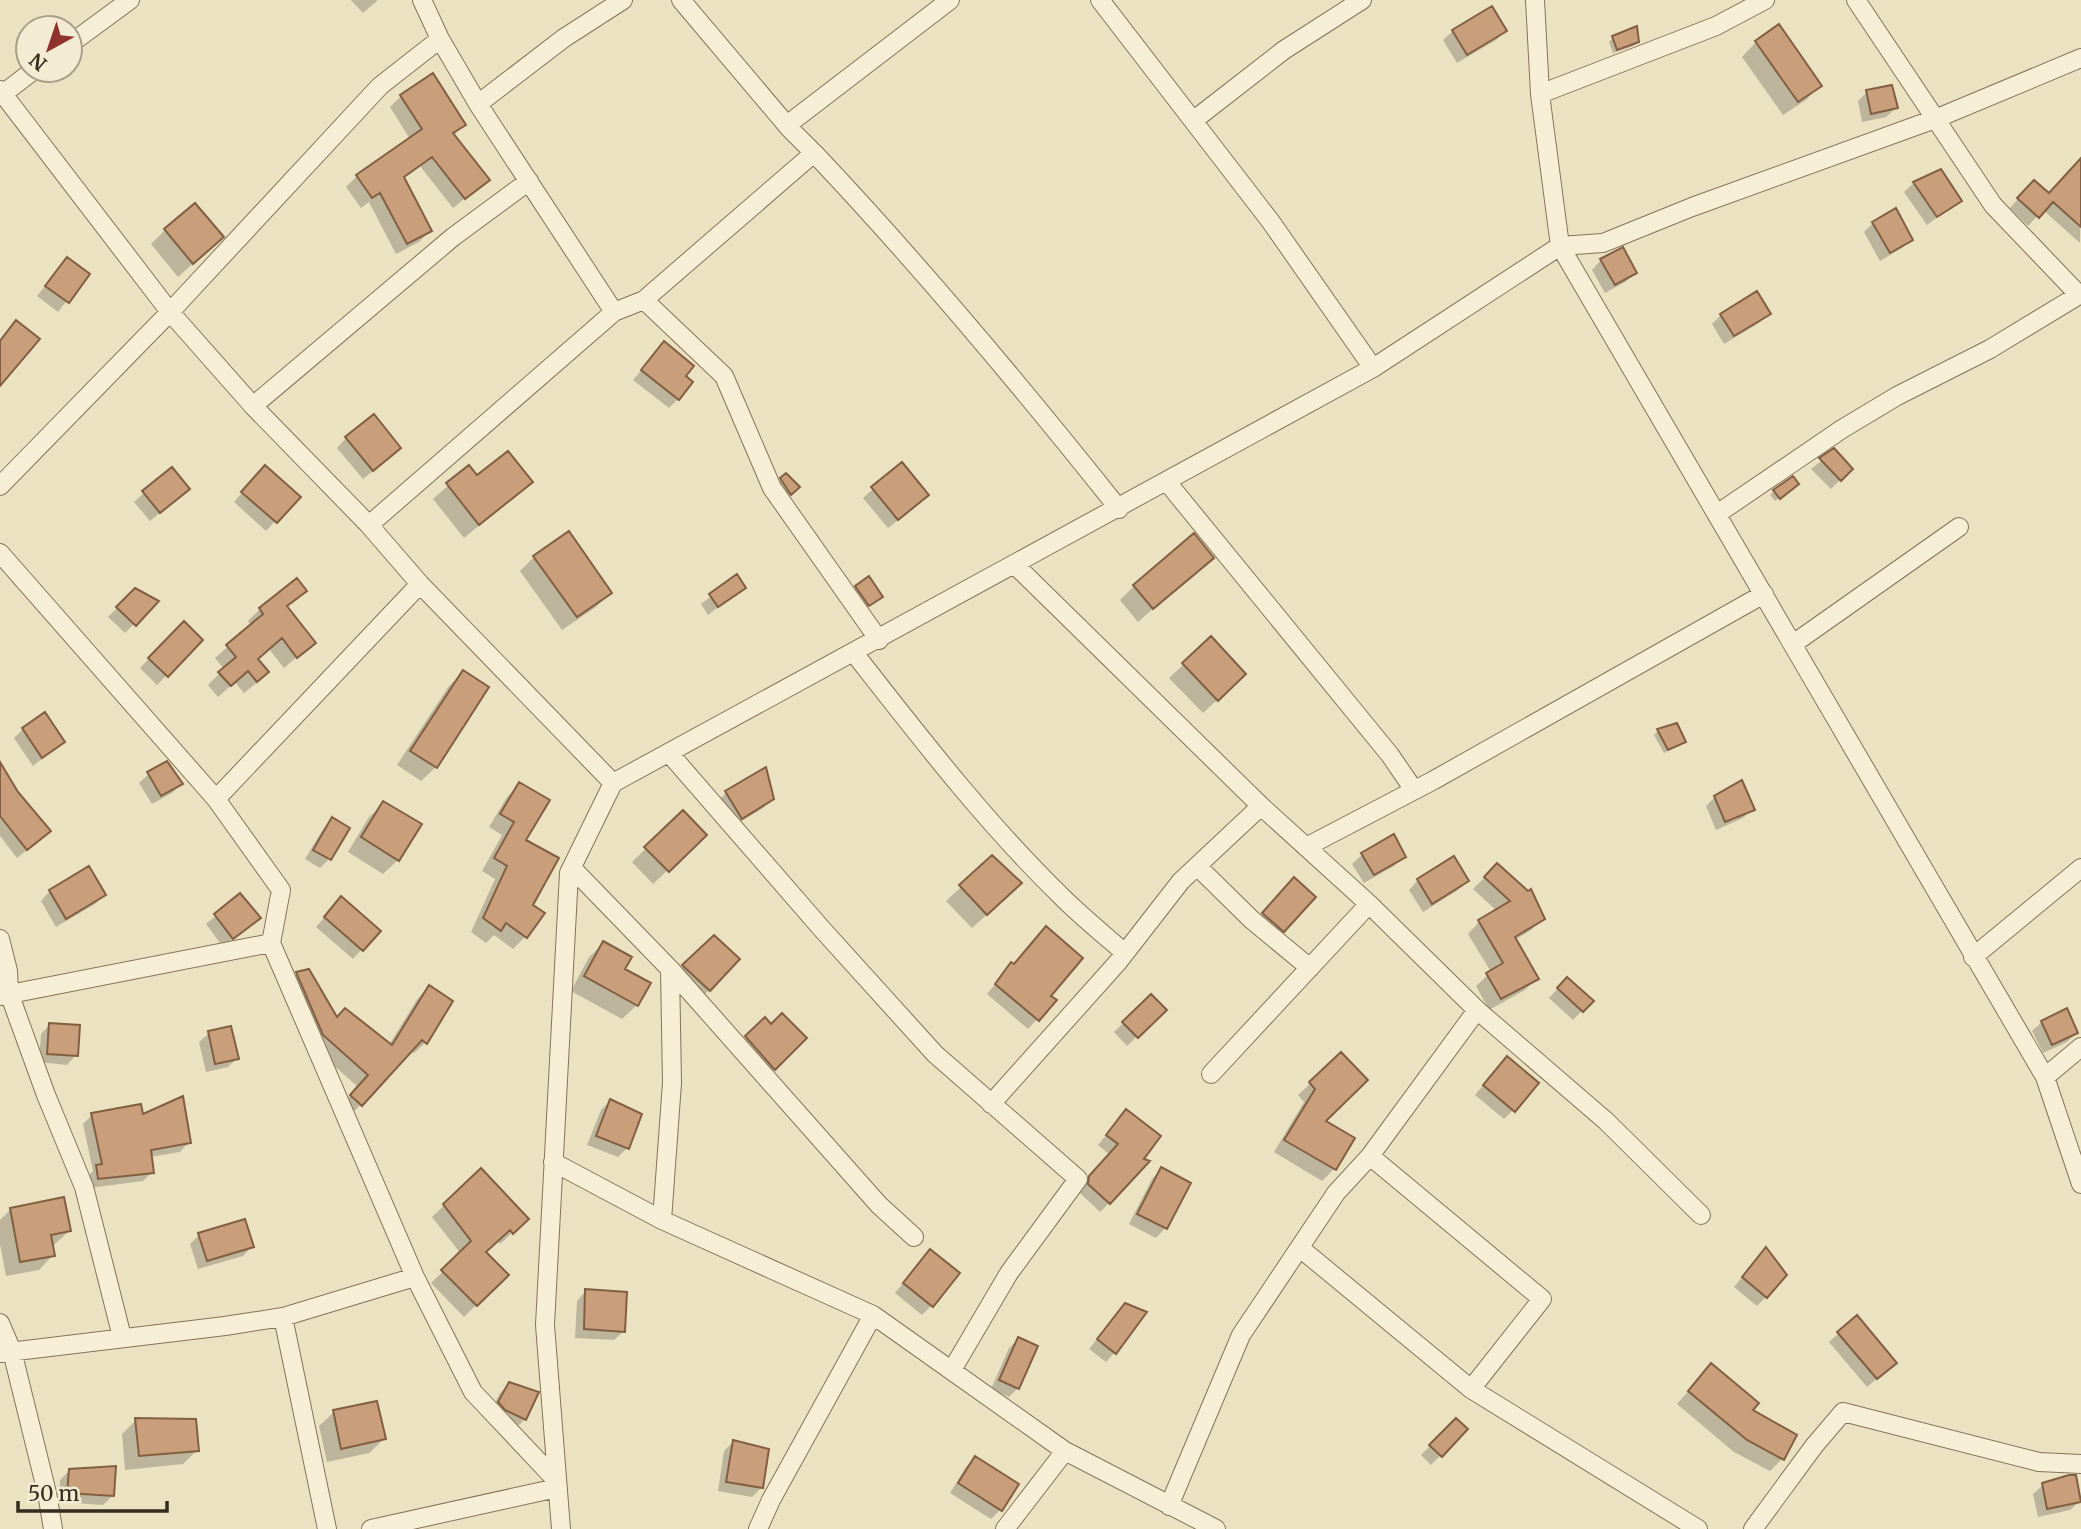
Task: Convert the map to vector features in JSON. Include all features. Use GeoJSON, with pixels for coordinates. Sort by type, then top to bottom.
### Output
{"type":"FeatureCollection","features":[{"type":"Feature","properties":{"kind":"street"},"geometry":{"type":"LineString","coordinates":[[84,34],[130,0]]}},
{"type":"Feature","properties":{"kind":"street"},"geometry":{"type":"LineString","coordinates":[[422,0],[440,39],[478,104],[614,312]]}},
{"type":"Feature","properties":{"kind":"street"},"geometry":{"type":"LineString","coordinates":[[478,104],[564,38],[623,0]]}},
{"type":"Feature","properties":{"kind":"street"},"geometry":{"type":"LineString","coordinates":[[681,0],[787,125],[893,236],[1023,388],[1119,509]]}},
{"type":"Feature","properties":{"kind":"street"},"geometry":{"type":"LineString","coordinates":[[787,125],[950,0]]}},
{"type":"Feature","properties":{"kind":"street"},"geometry":{"type":"LineString","coordinates":[[1100,0],[1271,222],[1373,368]]}},
{"type":"Feature","properties":{"kind":"street"},"geometry":{"type":"LineString","coordinates":[[1194,120],[1284,50],[1362,0]]}},
{"type":"Feature","properties":{"kind":"street"},"geometry":{"type":"LineString","coordinates":[[1535,0],[1541,94],[1560,246],[2045,1077],[2081,1184]]}},
{"type":"Feature","properties":{"kind":"street"},"geometry":{"type":"LineString","coordinates":[[1541,94],[1716,26],[1765,0]]}},
{"type":"Feature","properties":{"kind":"street"},"geometry":{"type":"LineString","coordinates":[[1717,514],[1842,429],[1897,396],[1990,349],[2079,295],[1993,205],[1856,0]]}},
{"type":"Feature","properties":{"kind":"street"},"geometry":{"type":"LineString","coordinates":[[0,486],[170,312],[380,86],[440,39]]}},
{"type":"Feature","properties":{"kind":"street"},"geometry":{"type":"LineString","coordinates":[[561,1529],[545,1325],[569,873],[613,783],[1373,368],[1560,246],[1603,243],[1692,207],[1935,119],[2081,58]]}},
{"type":"Feature","properties":{"kind":"street"},"geometry":{"type":"LineString","coordinates":[[1,93],[170,312],[253,407],[369,525],[420,584],[613,783]]}},
{"type":"Feature","properties":{"kind":"street"},"geometry":{"type":"LineString","coordinates":[[369,525],[614,312],[644,300],[814,153]]}},
{"type":"Feature","properties":{"kind":"street"},"geometry":{"type":"LineString","coordinates":[[253,407],[453,237],[529,181]]}},
{"type":"Feature","properties":{"kind":"street"},"geometry":{"type":"LineString","coordinates":[[644,300],[724,376],[772,488],[879,640]]}},
{"type":"Feature","properties":{"kind":"street"},"geometry":{"type":"LineString","coordinates":[[1167,482],[1390,755],[1414,790]]}},
{"type":"Feature","properties":{"kind":"street"},"geometry":{"type":"LineString","coordinates":[[1793,644],[1959,527]]}},
{"type":"Feature","properties":{"kind":"street"},"geometry":{"type":"LineString","coordinates":[[0,553],[216,799],[281,890],[271,943],[415,1277],[473,1392],[556,1484]]}},
{"type":"Feature","properties":{"kind":"street"},"geometry":{"type":"LineString","coordinates":[[1015,565],[1261,807],[1369,904],[1477,1010],[1606,1121],[1701,1216]]}},
{"type":"Feature","properties":{"kind":"street"},"geometry":{"type":"LineString","coordinates":[[216,799],[420,584]]}},
{"type":"Feature","properties":{"kind":"street"},"geometry":{"type":"LineString","coordinates":[[1306,847],[1669,649],[1763,594]]}},
{"type":"Feature","properties":{"kind":"street"},"geometry":{"type":"LineString","coordinates":[[854,653],[994,824],[1061,897],[1125,953]]}},
{"type":"Feature","properties":{"kind":"street"},"geometry":{"type":"LineString","coordinates":[[669,753],[935,1054],[1078,1179],[1009,1273],[952,1370]]}},
{"type":"Feature","properties":{"kind":"street"},"geometry":{"type":"LineString","coordinates":[[991,1104],[1125,953],[1181,881],[1261,807]]}},
{"type":"Feature","properties":{"kind":"street"},"geometry":{"type":"LineString","coordinates":[[1197,866],[1252,920],[1310,968]]}},
{"type":"Feature","properties":{"kind":"street"},"geometry":{"type":"LineString","coordinates":[[572,868],[670,969],[879,1205],[914,1237]]}},
{"type":"Feature","properties":{"kind":"street"},"geometry":{"type":"LineString","coordinates":[[1973,957],[2081,868]]}},
{"type":"Feature","properties":{"kind":"street"},"geometry":{"type":"LineString","coordinates":[[1212,1074],[1369,904]]}},
{"type":"Feature","properties":{"kind":"street"},"geometry":{"type":"LineString","coordinates":[[0,939],[8,971],[5,995],[84,1187],[122,1337]]}},
{"type":"Feature","properties":{"kind":"street"},"geometry":{"type":"LineString","coordinates":[[5,995],[271,943]]}},
{"type":"Feature","properties":{"kind":"street"},"geometry":{"type":"LineString","coordinates":[[662,1220],[672,1083],[670,969]]}},
{"type":"Feature","properties":{"kind":"street"},"geometry":{"type":"LineString","coordinates":[[1169,1506],[1241,1335],[1336,1193],[1370,1156],[1477,1010]]}},
{"type":"Feature","properties":{"kind":"street"},"geometry":{"type":"LineString","coordinates":[[2045,1077],[2081,1047]]}},
{"type":"Feature","properties":{"kind":"street"},"geometry":{"type":"LineString","coordinates":[[1370,1156],[1542,1299],[1471,1389]]}},
{"type":"Feature","properties":{"kind":"street"},"geometry":{"type":"LineString","coordinates":[[554,1163],[662,1220],[873,1315],[1065,1451],[1216,1529]]}},
{"type":"Feature","properties":{"kind":"street"},"geometry":{"type":"LineString","coordinates":[[1300,1248],[1471,1389],[1686,1526]]}},
{"type":"Feature","properties":{"kind":"street"},"geometry":{"type":"LineString","coordinates":[[6,1352],[283,1317],[415,1277]]}},
{"type":"Feature","properties":{"kind":"street"},"geometry":{"type":"LineString","coordinates":[[758,1529],[771,1500],[873,1315]]}},
{"type":"Feature","properties":{"kind":"street"},"geometry":{"type":"LineString","coordinates":[[283,1317],[327,1529]]}},
{"type":"Feature","properties":{"kind":"street"},"geometry":{"type":"LineString","coordinates":[[0,1323],[47,1493],[53,1529]]}},
{"type":"Feature","properties":{"kind":"street"},"geometry":{"type":"LineString","coordinates":[[1754,1529],[1814,1446],[1843,1412],[2039,1462],[2081,1464]]}},
{"type":"Feature","properties":{"kind":"street"},"geometry":{"type":"LineString","coordinates":[[1005,1529],[1065,1451]]}},
{"type":"Feature","properties":{"kind":"street"},"geometry":{"type":"LineString","coordinates":[[371,1529],[556,1484]]}},
{"type":"Feature","properties":{"kind":"building"},"geometry":{"type":"Polygon","coordinates":[[[1492,6],[1507,31],[1467,55],[1452,30],[1492,6]]]}},
{"type":"Feature","properties":{"kind":"building"},"geometry":{"type":"Polygon","coordinates":[[[1779,24],[1822,86],[1798,102],[1755,41],[1779,24]]]}},
{"type":"Feature","properties":{"kind":"building"},"geometry":{"type":"Polygon","coordinates":[[[1637,26],[1639,42],[1617,50],[1612,36],[1637,26]]]}},
{"type":"Feature","properties":{"kind":"building"},"geometry":{"type":"Polygon","coordinates":[[[433,73],[466,125],[453,133],[490,180],[465,199],[432,157],[404,177],[432,231],[407,244],[380,193],[372,198],[356,175],[422,129],[400,95],[433,73]]]}},
{"type":"Feature","properties":{"kind":"building"},"geometry":{"type":"Polygon","coordinates":[[[1892,85],[1898,108],[1871,114],[1866,90],[1892,85]]]}},
{"type":"Feature","properties":{"kind":"building"},"geometry":{"type":"Polygon","coordinates":[[[2081,158],[2081,227],[2053,202],[2039,218],[2017,198],[2034,180],[2049,193],[2081,158]]]}},
{"type":"Feature","properties":{"kind":"building"},"geometry":{"type":"Polygon","coordinates":[[[1941,169],[1962,201],[1937,217],[1913,182],[1941,169]]]}},
{"type":"Feature","properties":{"kind":"building"},"geometry":{"type":"Polygon","coordinates":[[[195,203],[224,237],[193,264],[164,229],[195,203]]]}},
{"type":"Feature","properties":{"kind":"building"},"geometry":{"type":"Polygon","coordinates":[[[1896,208],[1913,240],[1890,253],[1872,222],[1896,208]]]}},
{"type":"Feature","properties":{"kind":"building"},"geometry":{"type":"Polygon","coordinates":[[[1623,247],[1637,273],[1615,285],[1600,259],[1623,247]]]}},
{"type":"Feature","properties":{"kind":"building"},"geometry":{"type":"Polygon","coordinates":[[[67,257],[90,274],[69,303],[45,286],[67,257]]]}},
{"type":"Feature","properties":{"kind":"building"},"geometry":{"type":"Polygon","coordinates":[[[1757,291],[1771,314],[1734,336],[1720,314],[1757,291]]]}},
{"type":"Feature","properties":{"kind":"building"},"geometry":{"type":"Polygon","coordinates":[[[16,320],[40,339],[0,386],[0,341],[16,320]]]}},
{"type":"Feature","properties":{"kind":"building"},"geometry":{"type":"Polygon","coordinates":[[[664,341],[694,366],[686,376],[693,382],[679,400],[641,370],[664,341]]]}},
{"type":"Feature","properties":{"kind":"building"},"geometry":{"type":"Polygon","coordinates":[[[374,414],[401,448],[373,471],[345,437],[374,414]]]}},
{"type":"Feature","properties":{"kind":"building"},"geometry":{"type":"Polygon","coordinates":[[[1834,448],[1853,469],[1841,481],[1819,458],[1834,448]]]}},
{"type":"Feature","properties":{"kind":"building"},"geometry":{"type":"Polygon","coordinates":[[[508,451],[533,482],[479,525],[446,483],[469,465],[477,475],[508,451]]]}},
{"type":"Feature","properties":{"kind":"building"},"geometry":{"type":"Polygon","coordinates":[[[902,462],[929,495],[898,520],[871,487],[902,462]]]}},
{"type":"Feature","properties":{"kind":"building"},"geometry":{"type":"Polygon","coordinates":[[[265,465],[301,497],[277,523],[241,492],[265,465]]]}},
{"type":"Feature","properties":{"kind":"building"},"geometry":{"type":"Polygon","coordinates":[[[172,467],[190,489],[160,513],[142,491],[172,467]]]}},
{"type":"Feature","properties":{"kind":"building"},"geometry":{"type":"Polygon","coordinates":[[[786,473],[800,487],[791,495],[780,478],[786,473]]]}},
{"type":"Feature","properties":{"kind":"building"},"geometry":{"type":"Polygon","coordinates":[[[1793,476],[1799,484],[1780,499],[1773,490],[1793,476]]]}},
{"type":"Feature","properties":{"kind":"building"},"geometry":{"type":"Polygon","coordinates":[[[569,531],[612,593],[577,617],[533,556],[569,531]]]}},
{"type":"Feature","properties":{"kind":"building"},"geometry":{"type":"Polygon","coordinates":[[[1194,533],[1214,558],[1153,609],[1133,585],[1194,533]]]}},
{"type":"Feature","properties":{"kind":"building"},"geometry":{"type":"Polygon","coordinates":[[[737,574],[746,588],[718,607],[709,594],[737,574]]]}},
{"type":"Feature","properties":{"kind":"building"},"geometry":{"type":"Polygon","coordinates":[[[869,576],[883,597],[869,606],[855,586],[869,576]]]}},
{"type":"Feature","properties":{"kind":"building"},"geometry":{"type":"Polygon","coordinates":[[[297,578],[307,591],[287,606],[316,643],[297,658],[282,638],[258,659],[269,672],[257,682],[248,671],[231,686],[218,672],[236,657],[226,645],[263,614],[259,608],[297,578]]]}},
{"type":"Feature","properties":{"kind":"building"},"geometry":{"type":"Polygon","coordinates":[[[135,588],[159,601],[136,626],[116,607],[135,588]]]}},
{"type":"Feature","properties":{"kind":"building"},"geometry":{"type":"Polygon","coordinates":[[[184,621],[203,640],[168,677],[148,658],[184,621]]]}},
{"type":"Feature","properties":{"kind":"building"},"geometry":{"type":"Polygon","coordinates":[[[1211,636],[1246,674],[1218,701],[1182,663],[1211,636]]]}},
{"type":"Feature","properties":{"kind":"building"},"geometry":{"type":"Polygon","coordinates":[[[463,670],[489,687],[437,768],[410,751],[463,670]]]}},
{"type":"Feature","properties":{"kind":"building"},"geometry":{"type":"Polygon","coordinates":[[[45,712],[65,742],[42,758],[22,728],[45,712]]]}},
{"type":"Feature","properties":{"kind":"building"},"geometry":{"type":"Polygon","coordinates":[[[1677,723],[1686,742],[1668,750],[1657,729],[1677,723]]]}},
{"type":"Feature","properties":{"kind":"building"},"geometry":{"type":"Polygon","coordinates":[[[167,761],[183,784],[161,796],[147,772],[167,761]]]}},
{"type":"Feature","properties":{"kind":"building"},"geometry":{"type":"Polygon","coordinates":[[[0,762],[18,792],[51,831],[27,850],[0,816],[0,762]]]}},
{"type":"Feature","properties":{"kind":"building"},"geometry":{"type":"Polygon","coordinates":[[[766,767],[774,799],[742,819],[725,791],[766,767]]]}},
{"type":"Feature","properties":{"kind":"building"},"geometry":{"type":"Polygon","coordinates":[[[1742,780],[1755,810],[1725,822],[1714,796],[1742,780]]]}},
{"type":"Feature","properties":{"kind":"building"},"geometry":{"type":"Polygon","coordinates":[[[519,782],[550,800],[526,840],[559,858],[533,905],[545,913],[527,938],[506,923],[501,931],[483,918],[507,866],[494,858],[514,822],[500,814],[519,782]]]}},
{"type":"Feature","properties":{"kind":"building"},"geometry":{"type":"Polygon","coordinates":[[[383,801],[422,824],[399,861],[361,837],[383,801]]]}},
{"type":"Feature","properties":{"kind":"building"},"geometry":{"type":"Polygon","coordinates":[[[683,810],[707,835],[669,872],[644,847],[683,810]]]}},
{"type":"Feature","properties":{"kind":"building"},"geometry":{"type":"Polygon","coordinates":[[[332,817],[350,828],[331,860],[313,850],[332,817]]]}},
{"type":"Feature","properties":{"kind":"building"},"geometry":{"type":"Polygon","coordinates":[[[1394,834],[1406,857],[1374,875],[1361,853],[1394,834]]]}},
{"type":"Feature","properties":{"kind":"building"},"geometry":{"type":"Polygon","coordinates":[[[992,855],[1022,883],[987,915],[959,885],[992,855]]]}},
{"type":"Feature","properties":{"kind":"building"},"geometry":{"type":"Polygon","coordinates":[[[1454,856],[1469,881],[1432,904],[1417,879],[1454,856]]]}},
{"type":"Feature","properties":{"kind":"building"},"geometry":{"type":"Polygon","coordinates":[[[1497,863],[1528,891],[1531,889],[1545,919],[1515,937],[1539,979],[1501,999],[1486,973],[1503,963],[1478,920],[1510,901],[1484,877],[1497,863]]]}},
{"type":"Feature","properties":{"kind":"building"},"geometry":{"type":"Polygon","coordinates":[[[89,866],[106,895],[66,919],[49,890],[89,866]]]}},
{"type":"Feature","properties":{"kind":"building"},"geometry":{"type":"Polygon","coordinates":[[[1294,877],[1316,897],[1284,932],[1262,913],[1294,877]]]}},
{"type":"Feature","properties":{"kind":"building"},"geometry":{"type":"Polygon","coordinates":[[[240,893],[261,918],[233,939],[214,914],[240,893]]]}},
{"type":"Feature","properties":{"kind":"building"},"geometry":{"type":"Polygon","coordinates":[[[341,896],[381,931],[363,951],[324,917],[341,896]]]}},
{"type":"Feature","properties":{"kind":"building"},"geometry":{"type":"Polygon","coordinates":[[[1046,926],[1083,958],[1051,996],[1057,1000],[1039,1021],[995,984],[1011,962],[1014,964],[1046,926]]]}},
{"type":"Feature","properties":{"kind":"building"},"geometry":{"type":"Polygon","coordinates":[[[714,935],[740,959],[710,991],[682,965],[714,935]]]}},
{"type":"Feature","properties":{"kind":"building"},"geometry":{"type":"Polygon","coordinates":[[[603,941],[632,957],[625,969],[651,983],[638,1006],[584,976],[603,941]]]}},
{"type":"Feature","properties":{"kind":"building"},"geometry":{"type":"Polygon","coordinates":[[[309,969],[337,1017],[345,1008],[392,1045],[429,985],[453,1001],[427,1044],[422,1040],[362,1106],[350,1095],[368,1075],[323,1035],[296,972],[309,969]]]}},
{"type":"Feature","properties":{"kind":"building"},"geometry":{"type":"Polygon","coordinates":[[[1567,977],[1594,1001],[1583,1012],[1557,988],[1567,977]]]}},
{"type":"Feature","properties":{"kind":"building"},"geometry":{"type":"Polygon","coordinates":[[[1151,994],[1167,1010],[1138,1038],[1122,1022],[1151,994]]]}},
{"type":"Feature","properties":{"kind":"building"},"geometry":{"type":"Polygon","coordinates":[[[2067,1008],[2078,1033],[2052,1045],[2041,1021],[2067,1008]]]}},
{"type":"Feature","properties":{"kind":"building"},"geometry":{"type":"Polygon","coordinates":[[[782,1013],[807,1038],[775,1070],[745,1036],[765,1017],[771,1024],[782,1013]]]}},
{"type":"Feature","properties":{"kind":"building"},"geometry":{"type":"Polygon","coordinates":[[[49,1023],[80,1025],[78,1056],[47,1054],[49,1023]]]}},
{"type":"Feature","properties":{"kind":"building"},"geometry":{"type":"Polygon","coordinates":[[[231,1026],[239,1059],[215,1064],[208,1031],[231,1026]]]}},
{"type":"Feature","properties":{"kind":"building"},"geometry":{"type":"Polygon","coordinates":[[[1341,1052],[1368,1080],[1326,1121],[1355,1138],[1336,1170],[1284,1140],[1315,1089],[1309,1082],[1341,1052]]]}},
{"type":"Feature","properties":{"kind":"building"},"geometry":{"type":"Polygon","coordinates":[[[1507,1056],[1539,1083],[1515,1112],[1483,1085],[1507,1056]]]}},
{"type":"Feature","properties":{"kind":"building"},"geometry":{"type":"Polygon","coordinates":[[[183,1096],[191,1143],[151,1150],[154,1173],[98,1179],[96,1165],[102,1164],[91,1113],[141,1104],[143,1114],[183,1096]]]}},
{"type":"Feature","properties":{"kind":"building"},"geometry":{"type":"Polygon","coordinates":[[[610,1099],[642,1114],[629,1149],[596,1136],[610,1099]]]}},
{"type":"Feature","properties":{"kind":"building"},"geometry":{"type":"Polygon","coordinates":[[[1126,1109],[1161,1136],[1144,1159],[1150,1161],[1110,1204],[1088,1184],[1089,1176],[1118,1144],[1106,1135],[1126,1109]]]}},
{"type":"Feature","properties":{"kind":"building"},"geometry":{"type":"Polygon","coordinates":[[[1161,1167],[1191,1183],[1167,1229],[1137,1214],[1161,1167]]]}},
{"type":"Feature","properties":{"kind":"building"},"geometry":{"type":"Polygon","coordinates":[[[481,1168],[529,1219],[513,1234],[510,1230],[486,1252],[509,1275],[477,1306],[441,1270],[471,1241],[443,1204],[481,1168]]]}},
{"type":"Feature","properties":{"kind":"building"},"geometry":{"type":"Polygon","coordinates":[[[64,1197],[71,1231],[51,1235],[55,1256],[20,1262],[10,1208],[64,1197]]]}},
{"type":"Feature","properties":{"kind":"building"},"geometry":{"type":"Polygon","coordinates":[[[245,1219],[254,1247],[207,1261],[198,1233],[245,1219]]]}},
{"type":"Feature","properties":{"kind":"building"},"geometry":{"type":"Polygon","coordinates":[[[1766,1247],[1787,1275],[1767,1298],[1742,1277],[1766,1247]]]}},
{"type":"Feature","properties":{"kind":"building"},"geometry":{"type":"Polygon","coordinates":[[[930,1249],[960,1273],[933,1307],[903,1283],[930,1249]]]}},
{"type":"Feature","properties":{"kind":"building"},"geometry":{"type":"Polygon","coordinates":[[[585,1289],[627,1292],[625,1332],[584,1329],[585,1289]]]}},
{"type":"Feature","properties":{"kind":"building"},"geometry":{"type":"Polygon","coordinates":[[[1125,1303],[1147,1312],[1116,1354],[1097,1339],[1125,1303]]]}},
{"type":"Feature","properties":{"kind":"building"},"geometry":{"type":"Polygon","coordinates":[[[1857,1315],[1897,1363],[1877,1379],[1837,1332],[1857,1315]]]}},
{"type":"Feature","properties":{"kind":"building"},"geometry":{"type":"Polygon","coordinates":[[[1018,1337],[1038,1346],[1019,1389],[999,1380],[1018,1337]]]}},
{"type":"Feature","properties":{"kind":"building"},"geometry":{"type":"Polygon","coordinates":[[[1711,1363],[1759,1403],[1753,1410],[1797,1435],[1784,1460],[1747,1440],[1688,1391],[1711,1363]]]}},
{"type":"Feature","properties":{"kind":"building"},"geometry":{"type":"Polygon","coordinates":[[[509,1382],[539,1392],[526,1420],[505,1410],[498,1402],[509,1382]]]}},
{"type":"Feature","properties":{"kind":"building"},"geometry":{"type":"Polygon","coordinates":[[[377,1401],[386,1439],[341,1449],[333,1410],[377,1401]]]}},
{"type":"Feature","properties":{"kind":"building"},"geometry":{"type":"Polygon","coordinates":[[[135,1418],[196,1419],[199,1451],[139,1456],[135,1418]]]}},
{"type":"Feature","properties":{"kind":"building"},"geometry":{"type":"Polygon","coordinates":[[[1456,1418],[1468,1429],[1442,1457],[1429,1445],[1456,1418]]]}},
{"type":"Feature","properties":{"kind":"building"},"geometry":{"type":"Polygon","coordinates":[[[733,1440],[769,1449],[763,1488],[726,1482],[733,1440]]]}},
{"type":"Feature","properties":{"kind":"building"},"geometry":{"type":"Polygon","coordinates":[[[975,1456],[1019,1484],[1002,1511],[958,1483],[975,1456]]]}},
{"type":"Feature","properties":{"kind":"building"},"geometry":{"type":"Polygon","coordinates":[[[116,1466],[114,1496],[67,1493],[69,1469],[116,1466]]]}},
{"type":"Feature","properties":{"kind":"building"},"geometry":{"type":"Polygon","coordinates":[[[2076,1475],[2081,1502],[2047,1509],[2042,1483],[2076,1475]]]}}]}
